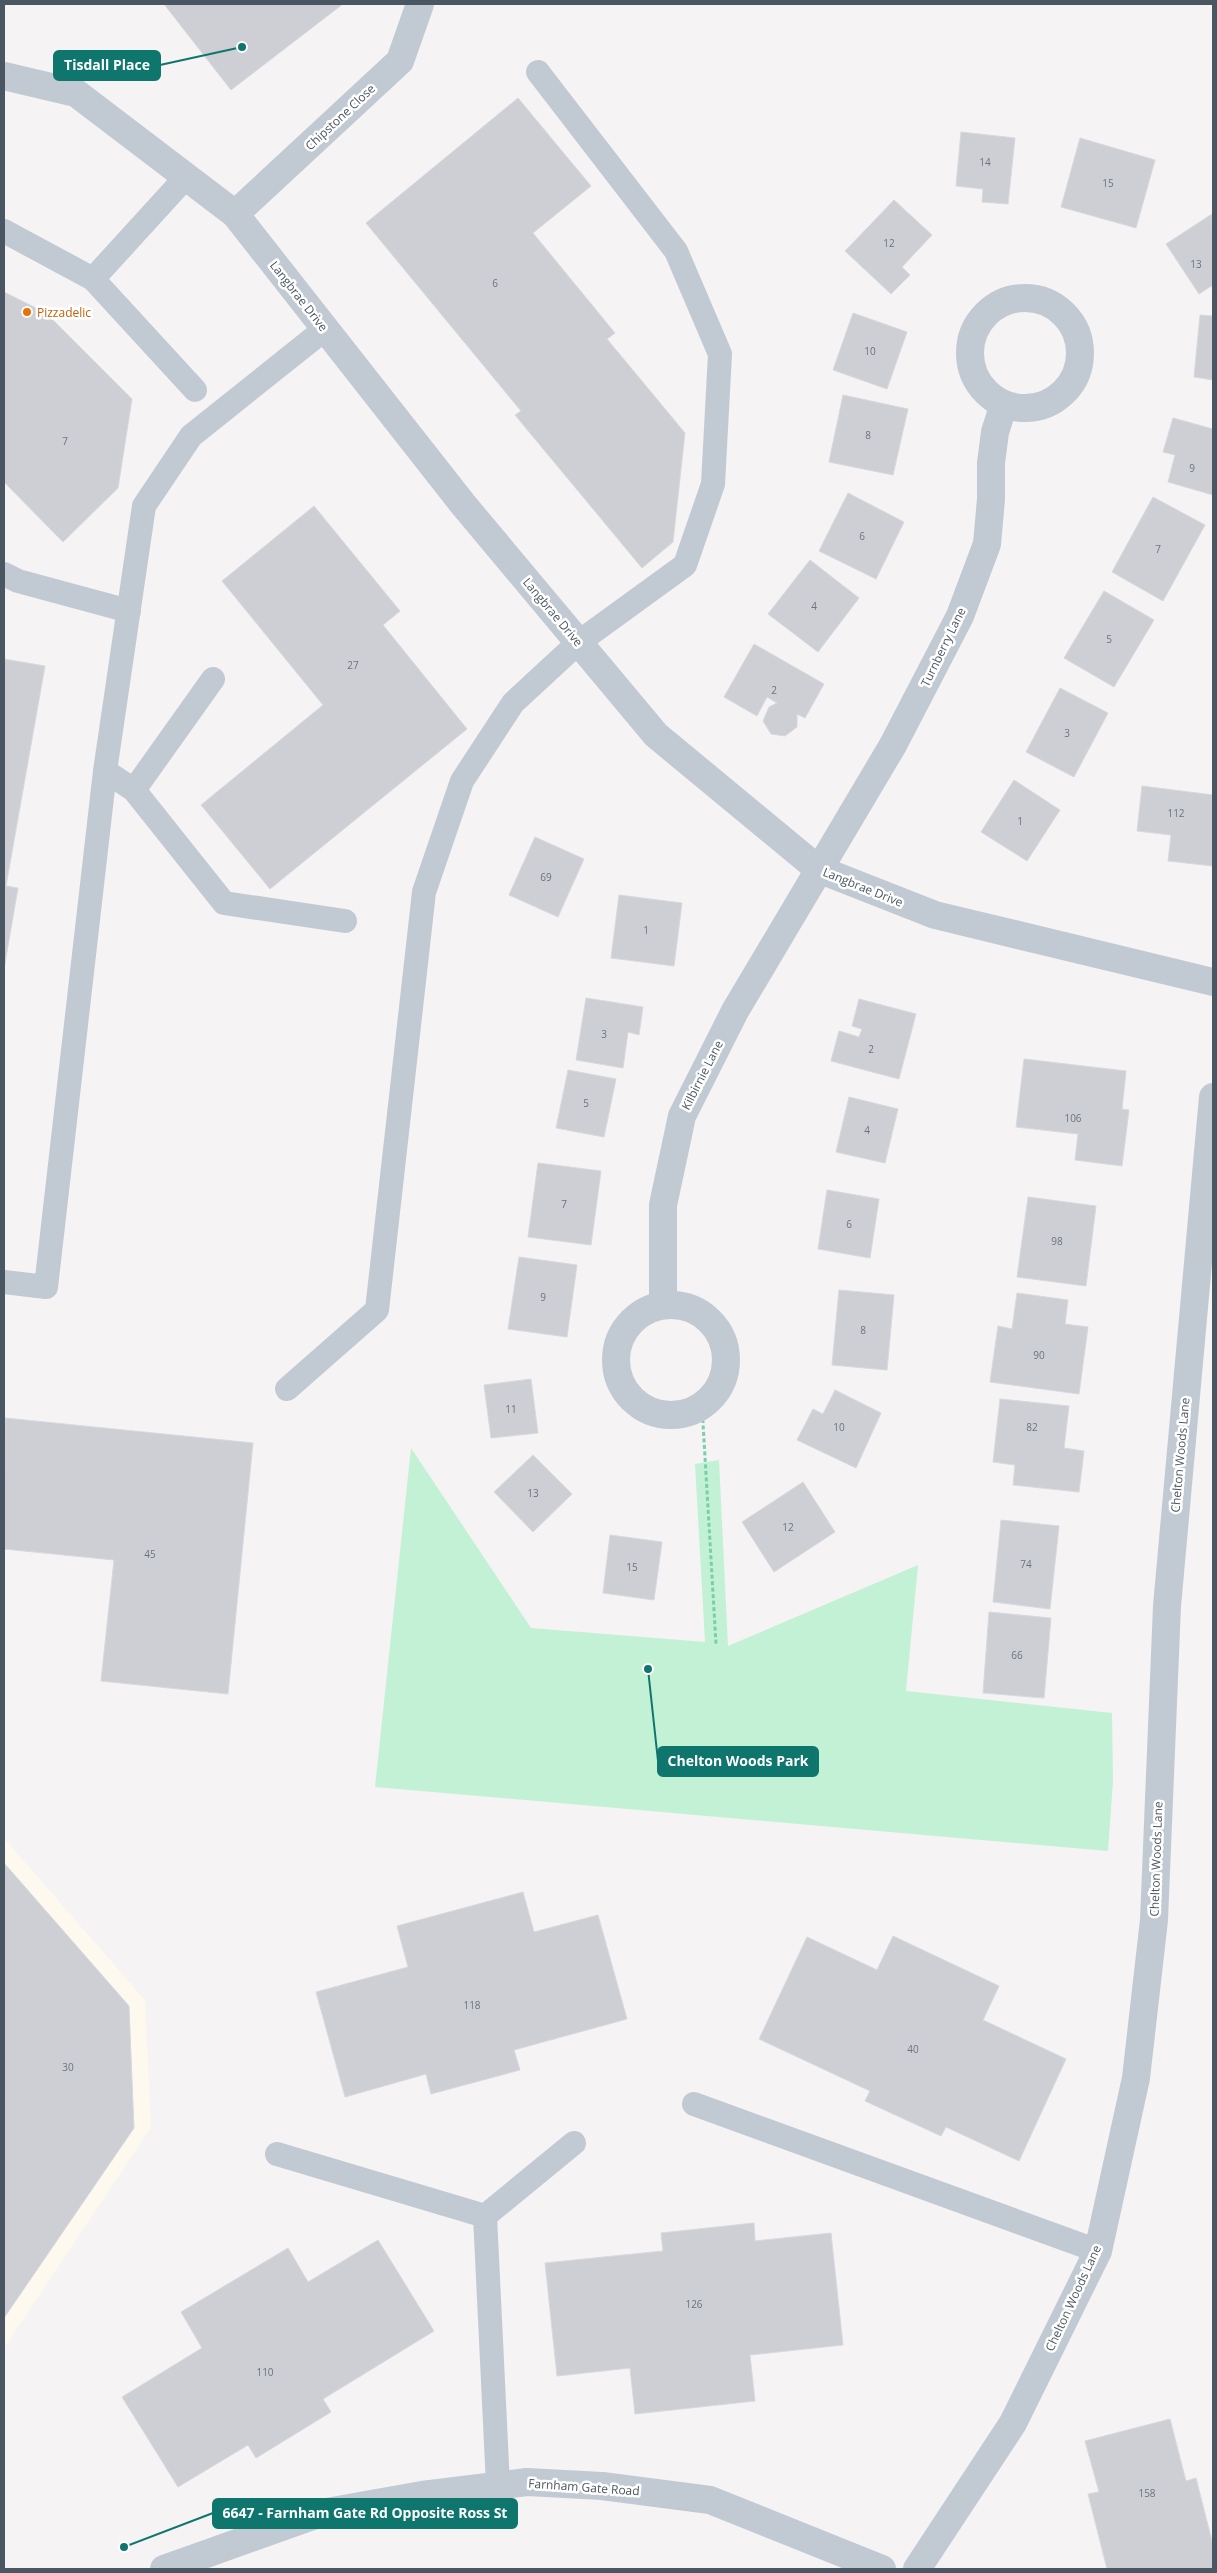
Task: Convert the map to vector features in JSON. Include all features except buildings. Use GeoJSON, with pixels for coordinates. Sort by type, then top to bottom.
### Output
{"type":"FeatureCollection","features":[{"type":"Feature","properties":{"kind":"street","name":"Chipstone Close"},"geometry":{"type":"LineString","coordinates":[[236,214],[400,61],[420,4]]}},
{"type":"Feature","properties":{"kind":"street","name":"Langbrae Drive"},"geometry":{"type":"LineString","coordinates":[[4,76],[76,93],[236,214],[462,503],[656,735],[818,869],[935,915],[1213,982]]}},
{"type":"Feature","properties":{"kind":"street"},"geometry":{"type":"LineString","coordinates":[[1017,298],[1035,298],[1052,305],[1067,316],[1077,332],[1081,349],[1078,368],[1070,385],[1056,399],[1041,406],[1023,408],[1004,404],[988,393],[976,378],[971,362],[970,344],[977,327],[986,314],[999,304],[1017,298]]}},
{"type":"Feature","properties":{"kind":"street","name":"Turnberry Lane"},"geometry":{"type":"LineString","coordinates":[[818,869],[894,745],[960,616],[987,544],[992,499],[990,463],[995,432],[1004,404]]}},
{"type":"Feature","properties":{"kind":"street","name":"Kilbirnie Lane"},"geometry":{"type":"LineString","coordinates":[[663,1305],[663,1205],[682,1116],[735,1011],[818,869]]}},
{"type":"Feature","properties":{"kind":"street","name":"Chelton Woods Lane"},"geometry":{"type":"LineString","coordinates":[[917,2569],[1013,2423],[1098,2250],[1136,2078],[1154,1920],[1166,1606],[1213,1097]]}},
{"type":"Feature","properties":{"kind":"street"},"geometry":{"type":"LineString","coordinates":[[663,1305],[682,1306],[699,1313],[713,1324],[722,1340],[726,1358],[724,1377],[714,1394],[702,1406],[686,1413],[666,1415],[647,1410],[632,1399],[621,1385],[616,1368],[616,1350],[622,1335],[631,1322],[646,1310],[663,1305]]}},
{"type":"Feature","properties":{"kind":"street","name":"Farnham Gate Road"},"geometry":{"type":"LineString","coordinates":[[164,2569],[321,2514],[422,2495],[527,2482],[602,2486],[710,2500],[882,2569]]}},
{"type":"Feature","properties":{"kind":"lane"},"geometry":{"type":"LineString","coordinates":[[287,1389],[377,1310],[424,892],[462,781],[512,703],[578,642],[685,565],[713,484],[720,354],[676,251],[538,72]]}},
{"type":"Feature","properties":{"kind":"lane"},"geometry":{"type":"LineString","coordinates":[[93,279],[186,177]]}},
{"type":"Feature","properties":{"kind":"lane"},"geometry":{"type":"LineString","coordinates":[[4,231],[93,279],[195,390]]}},
{"type":"Feature","properties":{"kind":"lane"},"geometry":{"type":"LineString","coordinates":[[4,1282],[46,1287],[105,771],[144,506],[190,436],[326,329]]}},
{"type":"Feature","properties":{"kind":"lane"},"geometry":{"type":"LineString","coordinates":[[4,574],[18,581],[129,610]]}},
{"type":"Feature","properties":{"kind":"lane"},"geometry":{"type":"LineString","coordinates":[[134,790],[213,679]]}},
{"type":"Feature","properties":{"kind":"lane"},"geometry":{"type":"LineString","coordinates":[[105,771],[134,790],[224,903],[345,921]]}},
{"type":"Feature","properties":{"kind":"lane"},"geometry":{"type":"LineString","coordinates":[[694,2104],[1098,2250]]}},
{"type":"Feature","properties":{"kind":"lane"},"geometry":{"type":"LineString","coordinates":[[485,2216],[574,2143]]}},
{"type":"Feature","properties":{"kind":"lane"},"geometry":{"type":"LineString","coordinates":[[277,2154],[485,2216]]}},
{"type":"Feature","properties":{"kind":"lane"},"geometry":{"type":"LineString","coordinates":[[485,2216],[498,2485]]}},
{"type":"Feature","properties":{"kind":"path"},"geometry":{"type":"LineString","coordinates":[[702,1406],[716,1644]]}},
{"type":"Feature","properties":{"kind":"shaded area"},"geometry":{"type":"Polygon","coordinates":[[[4,1838],[145,2000],[151,2128],[4,2348],[4,1838]]]}},
{"type":"Feature","properties":{"kind":"green space"},"geometry":{"type":"Polygon","coordinates":[[[411,1448],[531,1628],[705,1642],[695,1464],[719,1460],[728,1646],[918,1565],[906,1691],[1112,1713],[1113,1781],[1108,1851],[375,1787],[411,1448]]]}},
{"type":"Feature","properties":{"kind":"place","name":"Tisdall Place"},"geometry":{"type":"Point","coordinates":[242,47]}},
{"type":"Feature","properties":{"kind":"place","name":"Pizzadelic"},"geometry":{"type":"Point","coordinates":[27,312]}},
{"type":"Feature","properties":{"kind":"place","name":"Chelton Woods Park"},"geometry":{"type":"Point","coordinates":[648,1669]}},
{"type":"Feature","properties":{"kind":"place","name":"6647 - Farnham Gate Rd Opposite Ross St"},"geometry":{"type":"Point","coordinates":[124,2547]}}]}
